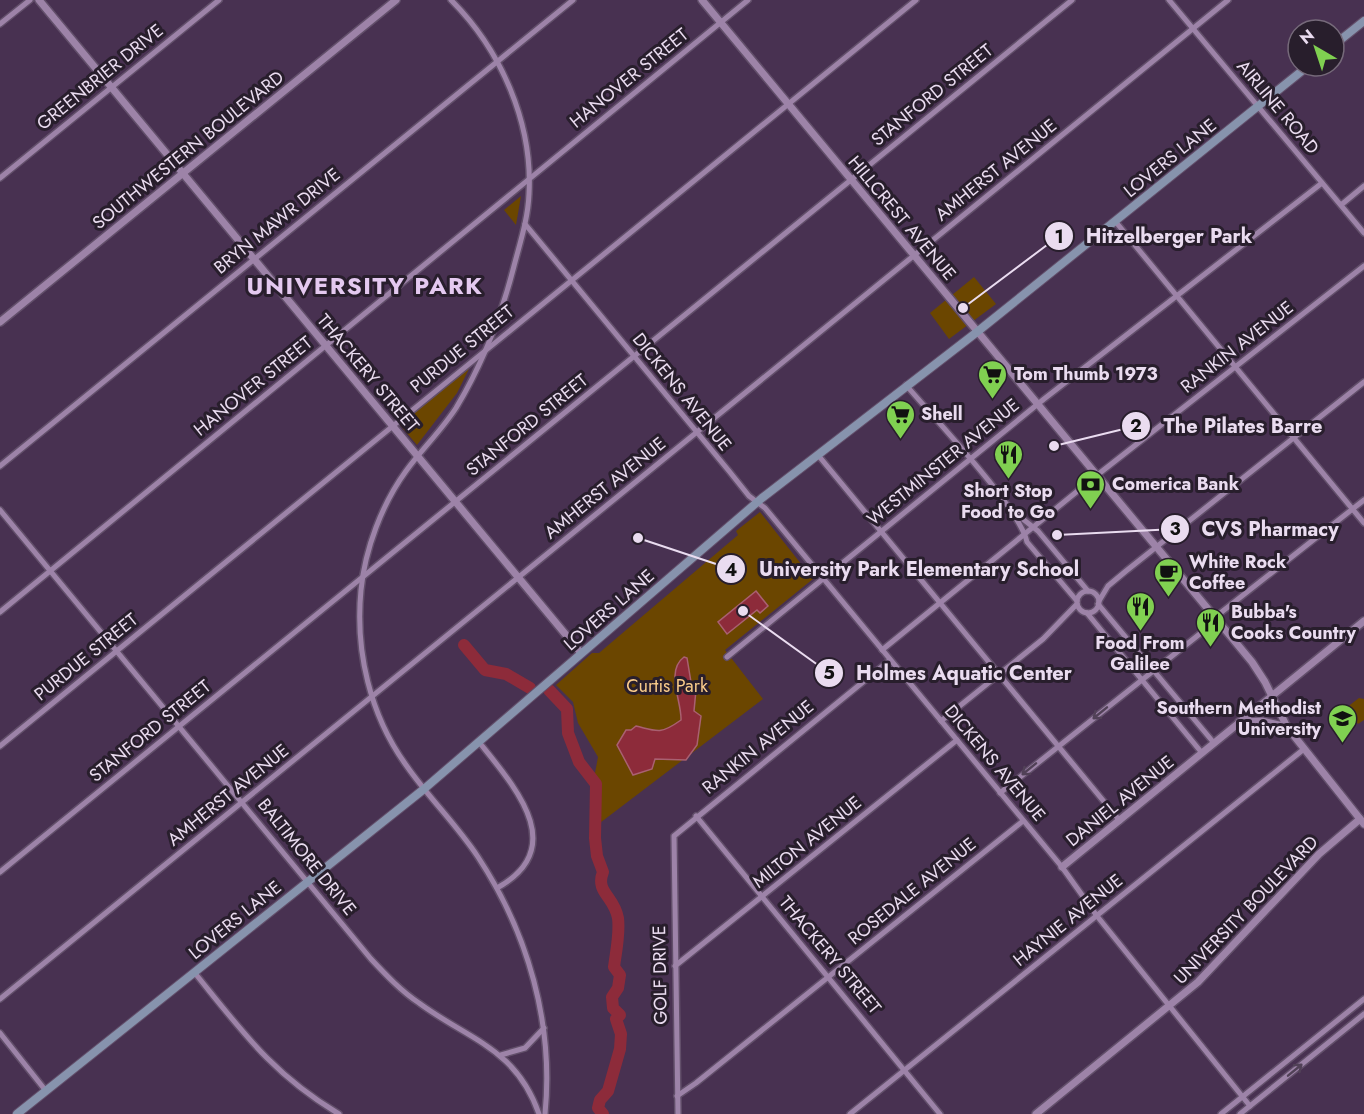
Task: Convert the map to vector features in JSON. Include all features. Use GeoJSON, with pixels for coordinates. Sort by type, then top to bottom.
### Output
{"type":"FeatureCollection","features":[{"type":"Feature","properties":{"kind":"main road"},"geometry":{"type":"LineString","coordinates":[[1346,35],[1364,21]]}},
{"type":"Feature","properties":{"kind":"main road","name":"LOVERS LANE"},"geometry":{"type":"LineString","coordinates":[[17,1114],[424,789],[757,502],[976,332],[1293,78]]}},
{"type":"Feature","properties":{"kind":"street"},"geometry":{"type":"LineString","coordinates":[[0,24],[30,0]]}},
{"type":"Feature","properties":{"kind":"street","name":"THACKERY STREET"},"geometry":{"type":"LineString","coordinates":[[39,0],[581,653]]}},
{"type":"Feature","properties":{"kind":"street","name":"GREENBRIER DRIVE"},"geometry":{"type":"LineString","coordinates":[[0,178],[219,0]]}},
{"type":"Feature","properties":{"kind":"street","name":"SOUTHWESTERN BOULEVARD"},"geometry":{"type":"LineString","coordinates":[[0,322],[396,0]]}},
{"type":"Feature","properties":{"kind":"street"},"geometry":{"type":"LineString","coordinates":[[451,0],[475,27],[497,62],[519,116],[530,180],[525,224],[507,294],[487,349],[454,411],[398,483],[384,510],[363,577],[361,643],[372,697],[392,744],[424,789],[466,841],[497,888],[529,960],[544,1028],[547,1053],[545,1114]]}},
{"type":"Feature","properties":{"kind":"street","name":"BRYN MAWR DRIVE"},"geometry":{"type":"LineString","coordinates":[[0,466],[573,0]]}},
{"type":"Feature","properties":{"kind":"street","name":"HILLCREST AVENUE"},"geometry":{"type":"LineString","coordinates":[[702,0],[1252,662],[1287,727],[1363,820]]}},
{"type":"Feature","properties":{"kind":"street","name":"HANOVER STREET"},"geometry":{"type":"LineString","coordinates":[[0,612],[748,0]]}},
{"type":"Feature","properties":{"kind":"street","name":"PURDUE STREET"},"geometry":{"type":"LineString","coordinates":[[0,746],[916,0]]}},
{"type":"Feature","properties":{"kind":"street","name":"STANFORD STREET"},"geometry":{"type":"LineString","coordinates":[[0,872],[1072,0]]}},
{"type":"Feature","properties":{"kind":"street","name":"AIRLINE ROAD"},"geometry":{"type":"LineString","coordinates":[[1169,0],[1364,233]]}},
{"type":"Feature","properties":{"kind":"street","name":"AMHERST AVENUE"},"geometry":{"type":"LineString","coordinates":[[0,999],[1228,0]]}},
{"type":"Feature","properties":{"kind":"street","name":"WESTMINSTER AVENUE"},"geometry":{"type":"LineString","coordinates":[[727,657],[1037,405],[1322,183]]}},
{"type":"Feature","properties":{"kind":"street"},"geometry":{"type":"LineString","coordinates":[[1341,205],[1364,186]]}},
{"type":"Feature","properties":{"kind":"street"},"geometry":{"type":"LineString","coordinates":[[1115,221],[1364,523]]}},
{"type":"Feature","properties":{"kind":"street","name":"DICKENS AVENUE"},"geometry":{"type":"LineString","coordinates":[[525,224],[697,433],[757,502],[765,508],[1062,867],[1097,916],[1250,1106]]}},
{"type":"Feature","properties":{"kind":"street","name":"RANKIN AVENUE"},"geometry":{"type":"LineString","coordinates":[[882,650],[1096,476],[1364,266]]}},
{"type":"Feature","properties":{"kind":"street"},"geometry":{"type":"LineString","coordinates":[[1065,618],[1095,610],[1108,586],[1364,382]]}},
{"type":"Feature","properties":{"kind":"street"},"geometry":{"type":"LineString","coordinates":[[906,386],[1008,507],[1026,534],[1027,542],[1202,753]]}},
{"type":"Feature","properties":{"kind":"street"},"geometry":{"type":"LineString","coordinates":[[818,455],[1120,820]]}},
{"type":"Feature","properties":{"kind":"street"},"geometry":{"type":"LineString","coordinates":[[1000,793],[1364,500]]}},
{"type":"Feature","properties":{"kind":"street"},"geometry":{"type":"LineString","coordinates":[[1008,507],[1032,529],[1038,531],[1214,743]]}},
{"type":"Feature","properties":{"kind":"street","name":"BALTIMORE DRIVE"},"geometry":{"type":"LineString","coordinates":[[0,510],[371,959],[402,990],[501,1055],[522,1078],[539,1114]]}},
{"type":"Feature","properties":{"kind":"street"},"geometry":{"type":"LineString","coordinates":[[941,721],[1065,618],[1080,594],[1108,586]]}},
{"type":"Feature","properties":{"kind":"street","name":"DANIEL AVENUE"},"geometry":{"type":"LineString","coordinates":[[1062,867],[1364,621]]}},
{"type":"Feature","properties":{"kind":"street","name":"RANKIN AVENUE"},"geometry":{"type":"LineString","coordinates":[[674,836],[890,660]]}},
{"type":"Feature","properties":{"kind":"street"},"geometry":{"type":"LineString","coordinates":[[1239,722],[1263,722],[1287,727]]}},
{"type":"Feature","properties":{"kind":"street","name":"MILTON AVENUE"},"geometry":{"type":"LineString","coordinates":[[675,966],[957,740]]}},
{"type":"Feature","properties":{"kind":"street"},"geometry":{"type":"LineString","coordinates":[[479,742],[514,791],[529,818],[534,835],[533,850],[526,867],[511,881],[497,888]]}},
{"type":"Feature","properties":{"kind":"street","name":"HAYNIE AVENUE"},"geometry":{"type":"LineString","coordinates":[[850,1114],[1304,749]]}},
{"type":"Feature","properties":{"kind":"street","name":"THACKERY STREET"},"geometry":{"type":"LineString","coordinates":[[696,816],[940,1114]]}},
{"type":"Feature","properties":{"kind":"street","name":"UNIVERSITY BOULEVARD"},"geometry":{"type":"LineString","coordinates":[[1036,1114],[1170,1006],[1228,952],[1319,854],[1363,820]]}},
{"type":"Feature","properties":{"kind":"street","name":"ROSEDALE AVENUE"},"geometry":{"type":"LineString","coordinates":[[677,1095],[696,1083],[1023,821]]}},
{"type":"Feature","properties":{"kind":"street","name":"GOLF DRIVE"},"geometry":{"type":"LineString","coordinates":[[674,836],[678,1114]]}},
{"type":"Feature","properties":{"kind":"street"},"geometry":{"type":"LineString","coordinates":[[194,972],[271,1064],[296,1087],[339,1114]]}},
{"type":"Feature","properties":{"kind":"street"},"geometry":{"type":"LineString","coordinates":[[1221,1114],[1364,999]]}},
{"type":"Feature","properties":{"kind":"street"},"geometry":{"type":"LineString","coordinates":[[1240,1114],[1364,1014]]}},
{"type":"Feature","properties":{"kind":"street"},"geometry":{"type":"LineString","coordinates":[[501,1055],[525,1048],[544,1028]]}},
{"type":"Feature","properties":{"kind":"street"},"geometry":{"type":"LineString","coordinates":[[0,1034],[46,1091]]}},
{"type":"Feature","properties":{"kind":"green space"},"geometry":{"type":"Polygon","coordinates":[[[521,196],[516,225],[504,210],[521,196]]]}},
{"type":"Feature","properties":{"kind":"green space"},"geometry":{"type":"Polygon","coordinates":[[[974,277],[996,304],[949,339],[930,313],[974,277]]]}},
{"type":"Feature","properties":{"kind":"green space"},"geometry":{"type":"Polygon","coordinates":[[[470,367],[457,393],[417,445],[399,424],[470,367]]]}},
{"type":"Feature","properties":{"kind":"green space","name":"Curtis Park"},"geometry":{"type":"Polygon","coordinates":[[[760,512],[813,579],[725,650],[763,699],[592,829],[592,789],[598,757],[578,723],[573,702],[556,685],[592,653],[599,653],[738,535],[736,531],[760,512]]]}},
{"type":"Feature","properties":{"kind":"green space"},"geometry":{"type":"Polygon","coordinates":[[[1359,698],[1364,699],[1364,720],[1358,724],[1346,708],[1359,698]]]}},
{"type":"Feature","properties":{"kind":"shaded area"},"geometry":{"type":"Polygon","coordinates":[[[756,591],[768,606],[760,613],[757,610],[727,634],[718,622],[756,591]]]}},
{"type":"Feature","properties":{"kind":"shaded area"},"geometry":{"type":"Polygon","coordinates":[[[684,657],[687,658],[691,682],[696,690],[694,711],[701,716],[697,745],[686,760],[655,759],[652,769],[633,775],[617,745],[626,730],[631,730],[636,726],[663,730],[681,720],[675,678],[678,663],[684,657]]]}},
{"type":"Feature","properties":{"kind":"waterway"},"geometry":{"type":"LineString","coordinates":[[464,645],[485,670],[506,674],[530,688]]}},
{"type":"Feature","properties":{"kind":"waterway"},"geometry":{"type":"LineString","coordinates":[[549,690],[567,709],[568,733],[579,762],[596,784],[595,838],[597,856],[603,872],[601,885],[613,904],[618,918],[614,967],[620,975],[618,988],[612,997],[613,1008],[620,1015],[616,1019],[621,1034],[620,1049],[608,1091],[600,1100],[598,1108],[603,1114]]}},
{"type":"Feature","properties":{"kind":"place","name":"Hitzelberger Park"},"geometry":{"type":"Point","coordinates":[963,308]}},
{"type":"Feature","properties":{"kind":"place","name":"Tom Thumb 1973"},"geometry":{"type":"Point","coordinates":[993,400]}},
{"type":"Feature","properties":{"kind":"place","name":"Shell"},"geometry":{"type":"Point","coordinates":[900,440]}},
{"type":"Feature","properties":{"kind":"place","name":"The Pilates Barre"},"geometry":{"type":"Point","coordinates":[1054,446]}},
{"type":"Feature","properties":{"kind":"place","name":"Short Stop Food to Go"},"geometry":{"type":"Point","coordinates":[1008,480]}},
{"type":"Feature","properties":{"kind":"place","name":"Comerica Bank"},"geometry":{"type":"Point","coordinates":[1091,510]}},
{"type":"Feature","properties":{"kind":"place","name":"CVS Pharmacy"},"geometry":{"type":"Point","coordinates":[1057,535]}},
{"type":"Feature","properties":{"kind":"place","name":"University Park Elementary School"},"geometry":{"type":"Point","coordinates":[638,538]}},
{"type":"Feature","properties":{"kind":"place","name":"White Rock Coffee"},"geometry":{"type":"Point","coordinates":[1168,598]}},
{"type":"Feature","properties":{"kind":"place","name":"Holmes Aquatic Center"},"geometry":{"type":"Point","coordinates":[743,611]}},
{"type":"Feature","properties":{"kind":"place","name":"Food From Galilee"},"geometry":{"type":"Point","coordinates":[1140,632]}},
{"type":"Feature","properties":{"kind":"place","name":"Bubba's Cooks Country"},"geometry":{"type":"Point","coordinates":[1210,648]}},
{"type":"Feature","properties":{"kind":"place","name":"Southern Methodist University"},"geometry":{"type":"Point","coordinates":[1342,744]}},
{"type":"Feature","properties":{"kind":"district","name":"UNIVERSITY PARK"},"geometry":{"type":"Point","coordinates":[365,286]}}]}
